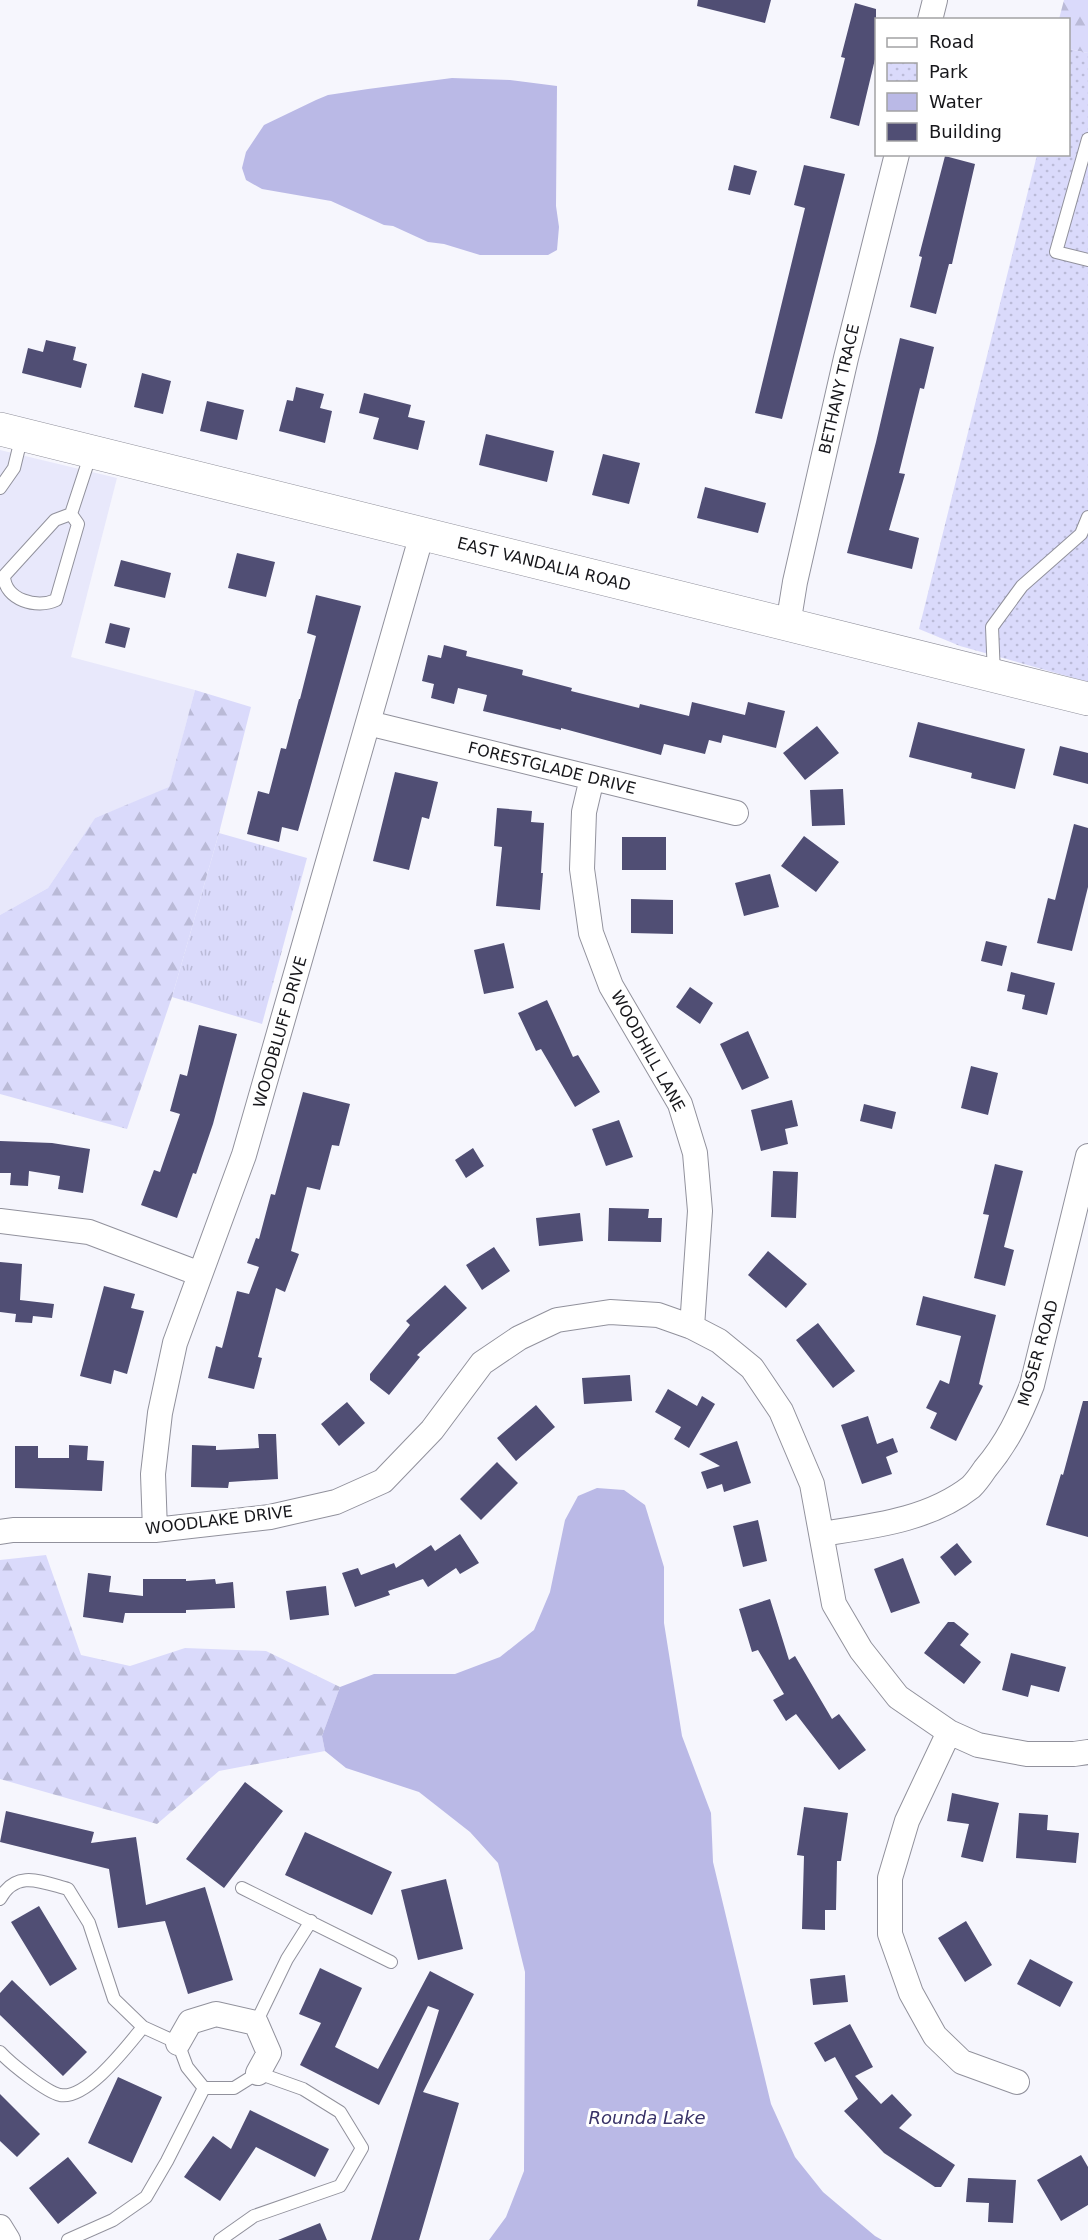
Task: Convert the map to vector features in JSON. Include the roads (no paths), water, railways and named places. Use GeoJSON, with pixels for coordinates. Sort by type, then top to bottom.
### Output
{"type":"FeatureCollection","features":[{"type":"Feature","properties":{"kind":"street"},"geometry":{"type":"LineString","coordinates":[[930,18],[935,0]]}},
{"type":"Feature","properties":{"kind":"street","name":"BETHANY TRACE"},"geometry":{"type":"LineString","coordinates":[[788,625],[795,582],[846,358],[896,156]]}},
{"type":"Feature","properties":{"kind":"street","name":"EAST VANDALIA ROAD"},"geometry":{"type":"LineString","coordinates":[[11,431],[1088,699]]}},
{"type":"Feature","properties":{"kind":"street","name":"WOODBLUFF DRIVE"},"geometry":{"type":"LineString","coordinates":[[155,1530],[153,1474],[159,1413],[175,1343],[244,1155],[422,534]]}},
{"type":"Feature","properties":{"kind":"street","name":"FORESTGLADE DRIVE"},"geometry":{"type":"LineString","coordinates":[[368,723],[736,813]]}},
{"type":"Feature","properties":{"kind":"street","name":"WOODHILL LANE"},"geometry":{"type":"LineString","coordinates":[[592,778],[584,812],[582,868],[591,933],[611,986],[680,1104],[695,1153],[700,1211],[692,1327]]}},
{"type":"Feature","properties":{"kind":"street","name":"MOSER ROAD"},"geometry":{"type":"LineString","coordinates":[[822,1534],[889,1523],[939,1506],[972,1486],[1000,1451],[1018,1420],[1032,1385],[1088,1156]]}},
{"type":"Feature","properties":{"kind":"street"},"geometry":{"type":"LineString","coordinates":[[0,1221],[89,1232],[200,1275]]}},
{"type":"Feature","properties":{"kind":"street","name":"WOODLAKE DRIVE"},"geometry":{"type":"LineString","coordinates":[[0,1532],[13,1530],[155,1530],[270,1517],[336,1502],[383,1481],[432,1430],[482,1363],[519,1338],[558,1320],[610,1312],[658,1315],[692,1327],[719,1341],[752,1368],[781,1411],[812,1484],[834,1604],[861,1650],[898,1696],[949,1732],[978,1745],[1027,1754],[1088,1752]]}},
{"type":"Feature","properties":{"kind":"street"},"geometry":{"type":"LineString","coordinates":[[949,1732],[907,1821],[890,1878],[890,1934],[911,1993],[935,2036],[962,2062],[1017,2082]]}},
{"type":"Feature","properties":{"kind":"street"},"geometry":{"type":"LineString","coordinates":[[178,2043],[190,2022],[216,2014],[256,2023],[269,2053],[258,2073]]}},
{"type":"Feature","properties":{"kind":"street"},"geometry":{"type":"LineString","coordinates":[[0,2227],[8,2240]]}},
{"type":"Feature","properties":{"kind":"lane"},"geometry":{"type":"LineString","coordinates":[[1088,139],[1056,252],[1088,260]]}},
{"type":"Feature","properties":{"kind":"lane"},"geometry":{"type":"LineString","coordinates":[[0,488],[14,468],[11,431]]}},
{"type":"Feature","properties":{"kind":"lane"},"geometry":{"type":"LineString","coordinates":[[71,514],[92,452]]}},
{"type":"Feature","properties":{"kind":"lane"},"geometry":{"type":"LineString","coordinates":[[71,514],[78,524],[56,600],[34,604],[6,594],[4,576],[55,520],[71,514]]}},
{"type":"Feature","properties":{"kind":"lane"},"geometry":{"type":"LineString","coordinates":[[994,676],[992,627],[1022,586],[1080,534],[1088,517]]}},
{"type":"Feature","properties":{"kind":"lane"},"geometry":{"type":"LineString","coordinates":[[0,1899],[6,1888],[27,1878],[68,1889],[88,1923],[114,2000],[143,2027],[178,2043],[187,2067],[204,2088]]}},
{"type":"Feature","properties":{"kind":"lane"},"geometry":{"type":"LineString","coordinates":[[242,1888],[391,1962]]}},
{"type":"Feature","properties":{"kind":"lane"},"geometry":{"type":"LineString","coordinates":[[256,2023],[287,1959],[311,1921]]}},
{"type":"Feature","properties":{"kind":"lane"},"geometry":{"type":"LineString","coordinates":[[0,2052],[10,2063],[60,2095],[76,2093],[107,2069],[143,2027]]}},
{"type":"Feature","properties":{"kind":"lane"},"geometry":{"type":"LineString","coordinates":[[204,2088],[234,2088],[258,2073],[303,2089],[340,2112],[362,2148],[339,2186],[254,2216],[220,2240]]}},
{"type":"Feature","properties":{"kind":"lane"},"geometry":{"type":"LineString","coordinates":[[68,2240],[113,2220],[146,2197],[204,2088]]}},
{"type":"Feature","properties":{"kind":"water"},"geometry":{"type":"Polygon","coordinates":[[[452,78],[510,80],[557,86],[556,206],[559,227],[557,250],[548,255],[480,255],[444,244],[428,242],[331,201],[262,189],[246,180],[242,168],[246,152],[264,125],[328,95],[452,78]]]}},
{"type":"Feature","properties":{"kind":"water","name":"Rounda Lake"},"geometry":{"type":"Polygon","coordinates":[[[597,1488],[624,1490],[645,1505],[664,1567],[664,1623],[682,1736],[711,1813],[713,1862],[771,2104],[795,2157],[823,2192],[882,2240],[489,2240],[506,2217],[524,2171],[525,1972],[498,1863],[470,1832],[419,1792],[346,1768],[325,1751],[322,1736],[340,1687],[374,1674],[455,1674],[500,1657],[534,1630],[550,1592],[565,1520],[578,1496],[597,1488]]]}}]}
